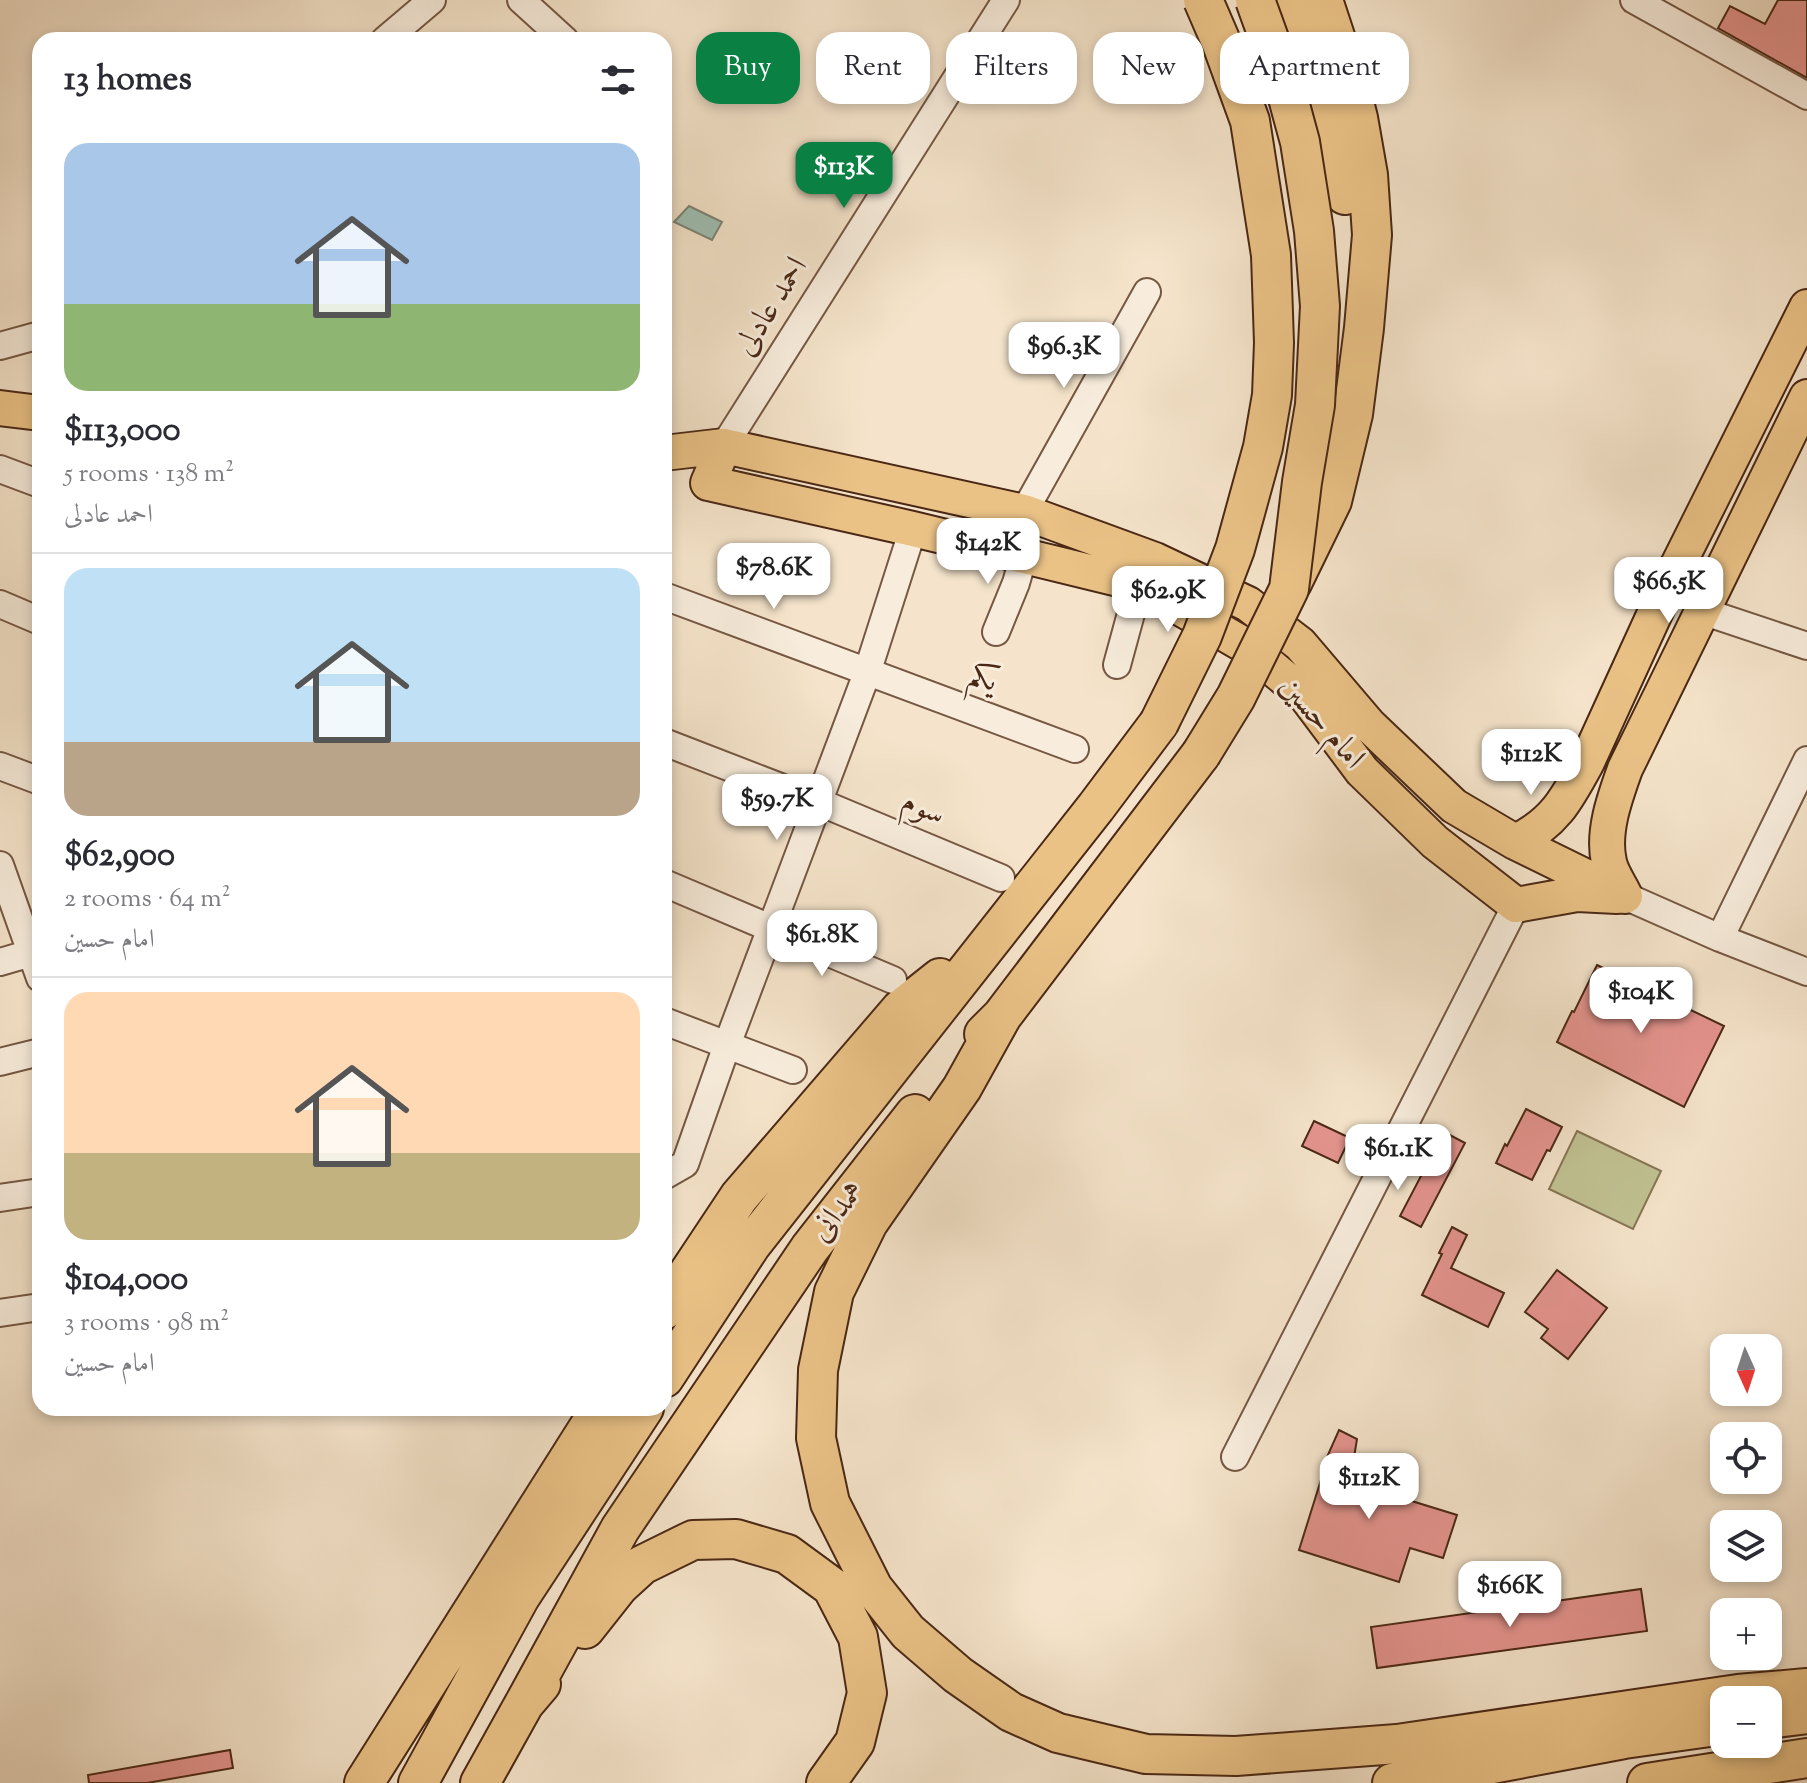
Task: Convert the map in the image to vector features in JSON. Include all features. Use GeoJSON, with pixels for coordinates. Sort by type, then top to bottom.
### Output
{"type":"FeatureCollection","features":[{"type":"Feature","properties":{"kind":"highway","name":"همدانی"},"geometry":{"type":"LineString","coordinates":[[672,1366],[751,1245],[1159,723],[1202,636],[1235,549],[1263,447],[1272,395],[1274,343],[1271,255],[1250,121],[1203,0]]}},
{"type":"Feature","properties":{"kind":"highway"},"geometry":{"type":"LineString","coordinates":[[1255,0],[1281,72],[1300,142],[1314,231],[1320,306],[1315,405],[1289,589]]}},
{"type":"Feature","properties":{"kind":"highway"},"geometry":{"type":"LineString","coordinates":[[1292,0],[1338,154],[1364,328]]}},
{"type":"Feature","properties":{"kind":"highway"},"geometry":{"type":"LineString","coordinates":[[1323,0],[1346,70],[1368,175],[1372,235],[1364,328]]}},
{"type":"Feature","properties":{"kind":"highway","name":"همدانی"},"geometry":{"type":"LineString","coordinates":[[524,1704],[620,1529],[810,1248],[948,1072],[1002,1016],[1201,754],[1236,697],[1332,501],[1353,414],[1364,328]]}},
{"type":"Feature","properties":{"kind":"highway"},"geometry":{"type":"LineString","coordinates":[[672,1298],[739,1197],[901,1009],[993,936]]}},
{"type":"Feature","properties":{"kind":"highway"},"geometry":{"type":"LineString","coordinates":[[1002,1016],[962,1088],[868,1223],[834,1292],[818,1370],[816,1438],[830,1503],[873,1588],[908,1632],[958,1675],[1011,1712],[1058,1733],[1146,1754],[1236,1756],[1397,1744],[1738,1694],[1807,1688]]}},
{"type":"Feature","properties":{"kind":"highway"},"geometry":{"type":"LineString","coordinates":[[364,1783],[596,1416]]}},
{"type":"Feature","properties":{"kind":"highway"},"geometry":{"type":"LineString","coordinates":[[418,1783],[520,1597],[639,1416]]}},
{"type":"Feature","properties":{"kind":"highway"},"geometry":{"type":"LineString","coordinates":[[480,1783],[524,1704],[619,1586],[642,1565],[693,1540],[736,1539],[787,1554],[832,1587],[858,1637],[867,1693],[855,1742],[826,1783]]}},
{"type":"Feature","properties":{"kind":"highway"},"geometry":{"type":"LineString","coordinates":[[1782,1717],[1807,1714]]}},
{"type":"Feature","properties":{"kind":"highway"},"geometry":{"type":"LineString","coordinates":[[1392,1783],[1624,1739],[1710,1727]]}},
{"type":"Feature","properties":{"kind":"highway"},"geometry":{"type":"LineString","coordinates":[[1229,1783],[1397,1744]]}},
{"type":"Feature","properties":{"kind":"highway"},"geometry":{"type":"LineString","coordinates":[[1647,1783],[1807,1758]]}},
{"type":"Feature","properties":{"kind":"main road"},"geometry":{"type":"LineString","coordinates":[[1515,842],[1534,833],[1551,818],[1587,762],[1666,589],[1807,307]]}},
{"type":"Feature","properties":{"kind":"main road"},"geometry":{"type":"LineString","coordinates":[[1625,896],[1609,863],[1607,843],[1625,769],[1807,397]]}},
{"type":"Feature","properties":{"kind":"main road"},"geometry":{"type":"LineString","coordinates":[[0,408],[32,412]]}},
{"type":"Feature","properties":{"kind":"main road","name":"امام حسین"},"geometry":{"type":"LineString","coordinates":[[724,446],[708,483],[1139,584],[1246,646],[1305,695],[1362,771],[1435,842],[1516,905],[1577,894],[1625,896]]}},
{"type":"Feature","properties":{"kind":"main road","name":"امام حسین"},"geometry":{"type":"LineString","coordinates":[[672,452],[724,446],[1024,512],[1155,560],[1248,604],[1300,644],[1369,725],[1454,806],[1515,842],[1625,896]]}},
{"type":"Feature","properties":{"kind":"main road"},"geometry":{"type":"LineString","coordinates":[[1666,589],[1702,611]]}},
{"type":"Feature","properties":{"kind":"main road"},"geometry":{"type":"LineString","coordinates":[[1573,787],[1576,811],[1585,821],[1596,823],[1616,796]]}},
{"type":"Feature","properties":{"kind":"street"},"geometry":{"type":"LineString","coordinates":[[394,32],[432,0]]}},
{"type":"Feature","properties":{"kind":"street"},"geometry":{"type":"LineString","coordinates":[[521,0],[556,32]]}},
{"type":"Feature","properties":{"kind":"street","name":"احمد عادلی"},"geometry":{"type":"LineString","coordinates":[[724,446],[1006,0]]}},
{"type":"Feature","properties":{"kind":"street"},"geometry":{"type":"LineString","coordinates":[[1634,0],[1807,96]]}},
{"type":"Feature","properties":{"kind":"street"},"geometry":{"type":"LineString","coordinates":[[1024,512],[1147,292]]}},
{"type":"Feature","properties":{"kind":"street"},"geometry":{"type":"LineString","coordinates":[[0,346],[32,337]]}},
{"type":"Feature","properties":{"kind":"street"},"geometry":{"type":"LineString","coordinates":[[0,469],[32,481]]}},
{"type":"Feature","properties":{"kind":"street"},"geometry":{"type":"LineString","coordinates":[[672,1163],[727,1045],[867,673],[913,529]]}},
{"type":"Feature","properties":{"kind":"street"},"geometry":{"type":"LineString","coordinates":[[996,632],[1024,555]]}},
{"type":"Feature","properties":{"kind":"street"},"geometry":{"type":"LineString","coordinates":[[1117,665],[1139,584]]}},
{"type":"Feature","properties":{"kind":"street","name":"یکم"},"geometry":{"type":"LineString","coordinates":[[672,599],[1075,749]]}},
{"type":"Feature","properties":{"kind":"street"},"geometry":{"type":"LineString","coordinates":[[0,604],[32,618]]}},
{"type":"Feature","properties":{"kind":"street"},"geometry":{"type":"LineString","coordinates":[[1702,611],[1807,646]]}},
{"type":"Feature","properties":{"kind":"street","name":"سوم"},"geometry":{"type":"LineString","coordinates":[[672,745],[1001,878]]}},
{"type":"Feature","properties":{"kind":"street"},"geometry":{"type":"LineString","coordinates":[[1720,938],[1807,760]]}},
{"type":"Feature","properties":{"kind":"street"},"geometry":{"type":"LineString","coordinates":[[0,766],[32,778]]}},
{"type":"Feature","properties":{"kind":"street"},"geometry":{"type":"LineString","coordinates":[[0,865],[32,956]]}},
{"type":"Feature","properties":{"kind":"street"},"geometry":{"type":"LineString","coordinates":[[672,886],[893,980]]}},
{"type":"Feature","properties":{"kind":"street","name":"امام حسین"},"geometry":{"type":"LineString","coordinates":[[1625,896],[1807,972]]}},
{"type":"Feature","properties":{"kind":"street"},"geometry":{"type":"LineString","coordinates":[[1235,1457],[1516,905]]}},
{"type":"Feature","properties":{"kind":"street"},"geometry":{"type":"LineString","coordinates":[[0,962],[32,965]]}},
{"type":"Feature","properties":{"kind":"street"},"geometry":{"type":"LineString","coordinates":[[672,1024],[793,1070]]}},
{"type":"Feature","properties":{"kind":"street"},"geometry":{"type":"LineString","coordinates":[[0,1062],[32,1054]]}},
{"type":"Feature","properties":{"kind":"street"},"geometry":{"type":"LineString","coordinates":[[0,1198],[32,1193]]}},
{"type":"Feature","properties":{"kind":"street"},"geometry":{"type":"LineString","coordinates":[[0,1313],[32,1308]]}},
{"type":"Feature","properties":{"kind":"green space"},"geometry":{"type":"Polygon","coordinates":[[[1577,1131],[1661,1171],[1633,1229],[1549,1189],[1577,1131]]]}},
{"type":"Feature","properties":{"kind":"water"},"geometry":{"type":"Polygon","coordinates":[[[689,206],[722,222],[712,240],[674,222],[689,206]]]}},
{"type":"Feature","properties":{"kind":"building"},"geometry":{"type":"Polygon","coordinates":[[[1778,0],[1807,0],[1807,78],[1718,28],[1730,6],[1765,24],[1778,0]]]}},
{"type":"Feature","properties":{"kind":"building"},"geometry":{"type":"Polygon","coordinates":[[[1597,965],[1724,1026],[1684,1107],[1557,1042],[1597,965]]]}},
{"type":"Feature","properties":{"kind":"building"},"geometry":{"type":"Polygon","coordinates":[[[1526,1109],[1562,1127],[1532,1180],[1496,1163],[1526,1109]]]}},
{"type":"Feature","properties":{"kind":"building"},"geometry":{"type":"Polygon","coordinates":[[[1314,1121],[1350,1138],[1338,1163],[1302,1146],[1314,1121]]]}},
{"type":"Feature","properties":{"kind":"building"},"geometry":{"type":"Polygon","coordinates":[[[1444,1132],[1465,1143],[1421,1227],[1400,1216],[1444,1132]]]}},
{"type":"Feature","properties":{"kind":"building"},"geometry":{"type":"Polygon","coordinates":[[[1452,1227],[1467,1235],[1451,1268],[1504,1293],[1488,1327],[1422,1295],[1452,1227]]]}},
{"type":"Feature","properties":{"kind":"building"},"geometry":{"type":"Polygon","coordinates":[[[1557,1270],[1607,1308],[1568,1359],[1541,1338],[1548,1329],[1525,1312],[1557,1270]]]}},
{"type":"Feature","properties":{"kind":"building"},"geometry":{"type":"Polygon","coordinates":[[[1339,1430],[1357,1439],[1350,1482],[1457,1515],[1443,1558],[1410,1548],[1399,1582],[1299,1550],[1323,1466],[1339,1430]]]}},
{"type":"Feature","properties":{"kind":"building"},"geometry":{"type":"Polygon","coordinates":[[[1641,1589],[1647,1631],[1377,1668],[1371,1627],[1641,1589]]]}},
{"type":"Feature","properties":{"kind":"building"},"geometry":{"type":"Polygon","coordinates":[[[230,1750],[233,1768],[147,1783],[89,1783],[88,1775],[230,1750]]]}}]}
